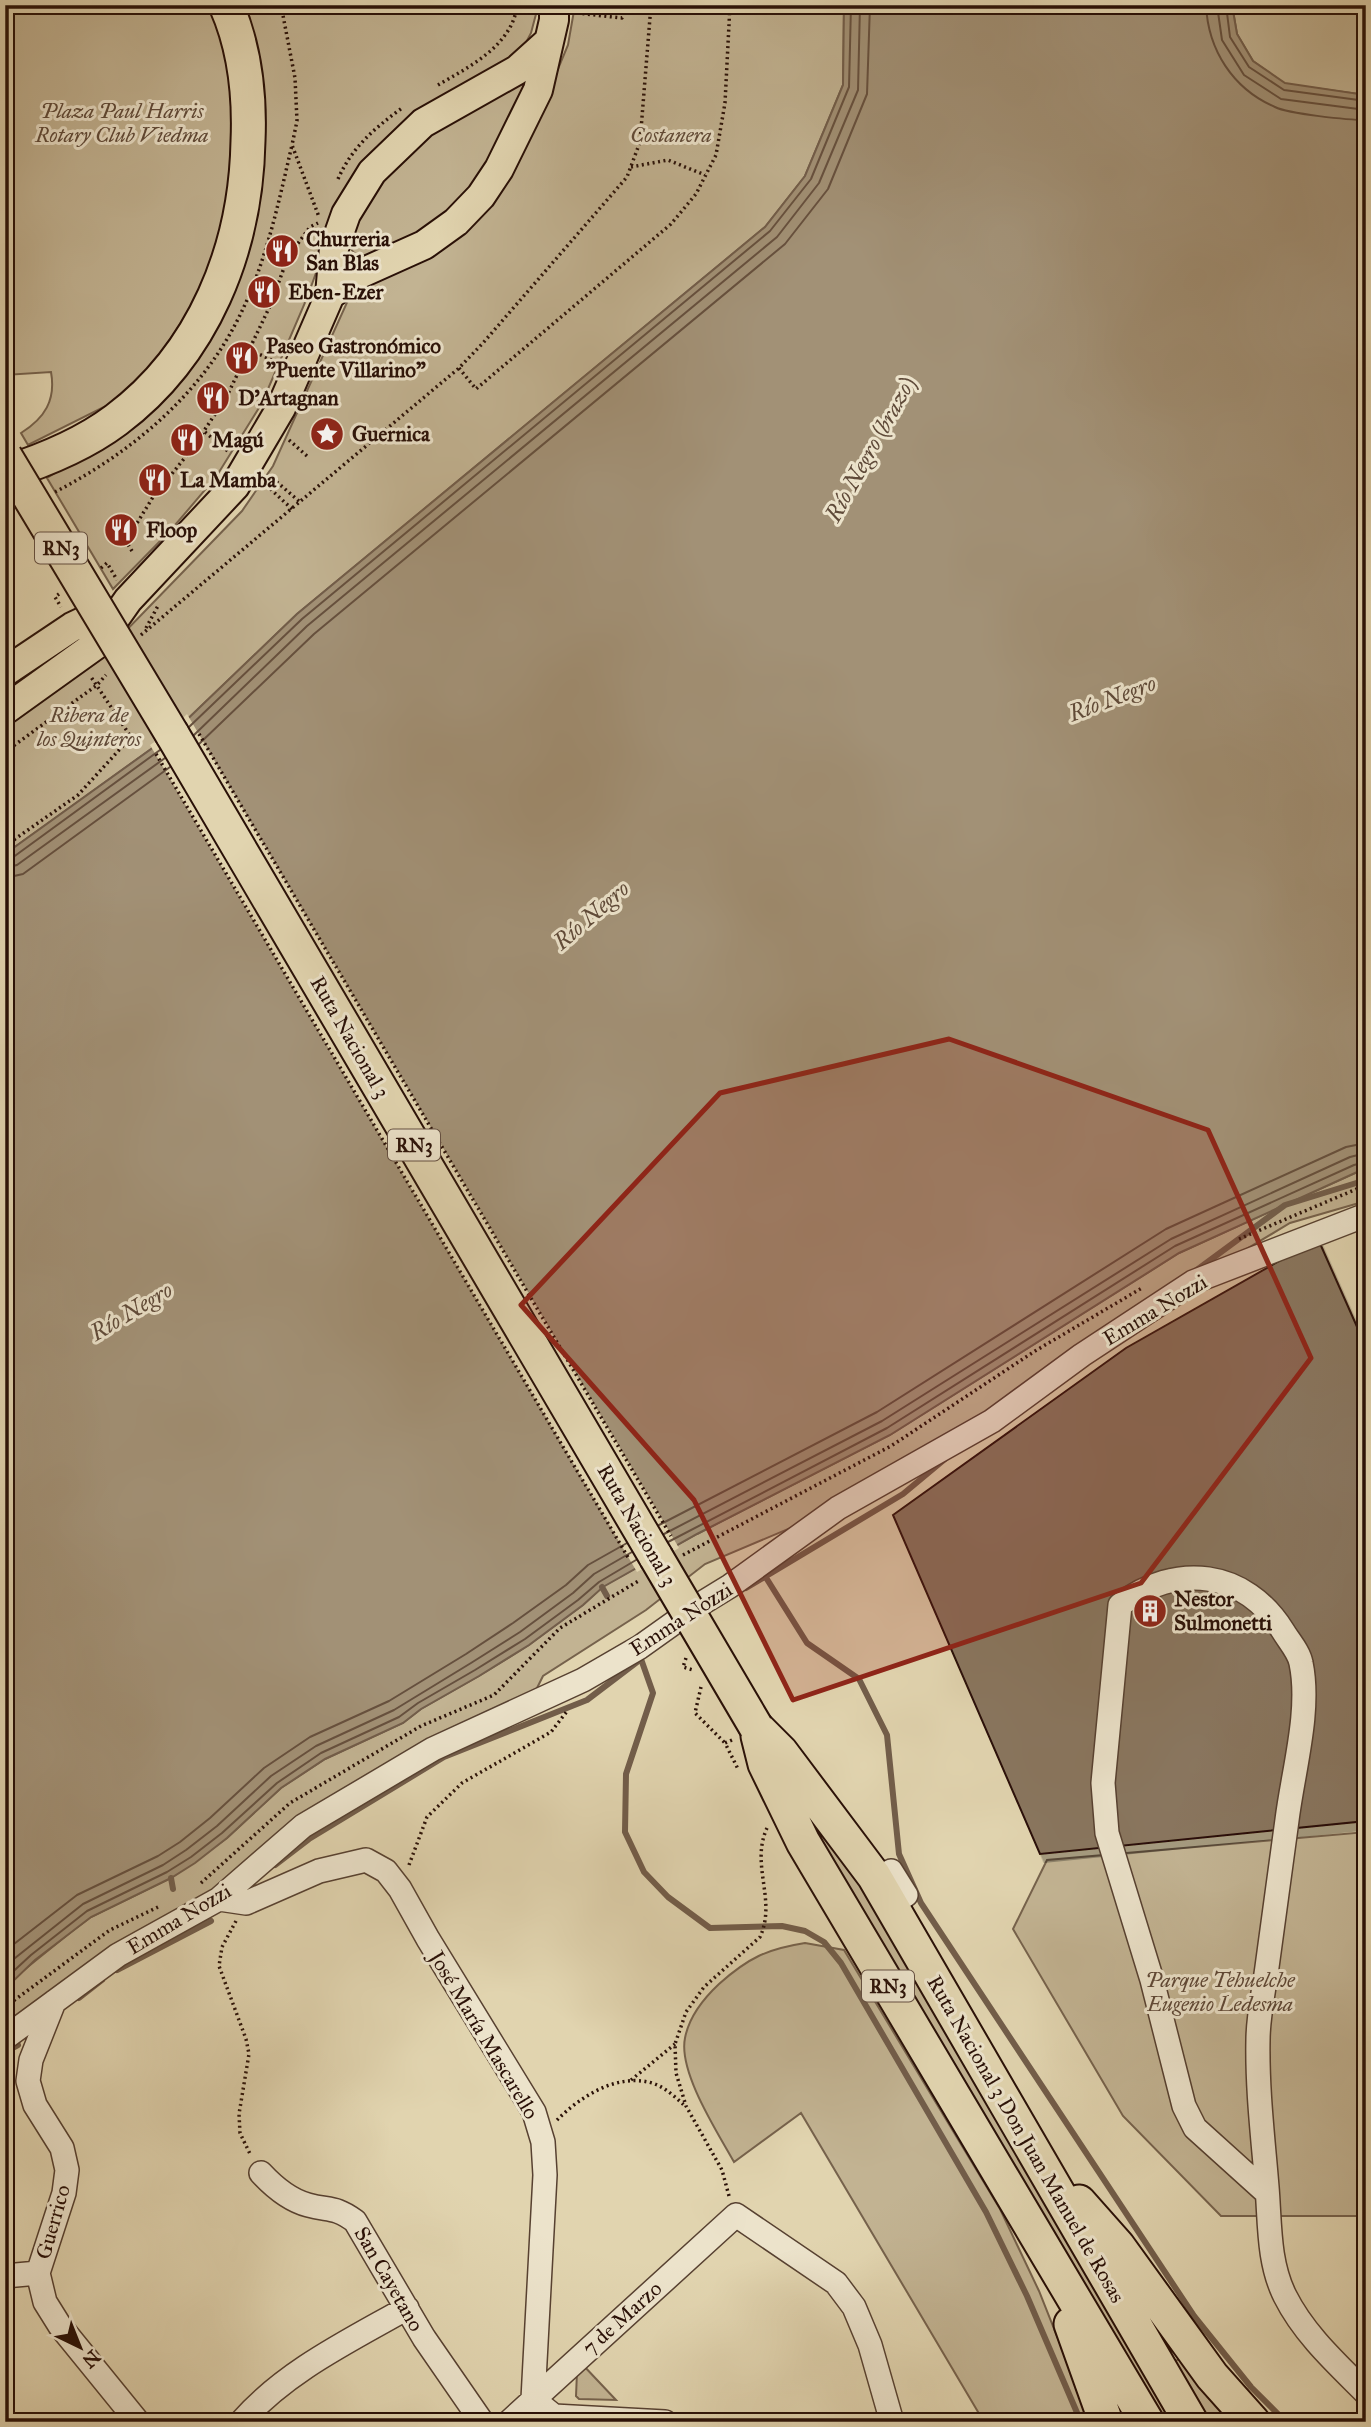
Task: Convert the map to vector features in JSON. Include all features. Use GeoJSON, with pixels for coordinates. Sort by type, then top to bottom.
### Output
{"type":"FeatureCollection","features":[{"type":"Feature","properties":{"kind":"highway"},"geometry":{"type":"LineString","coordinates":[[5,473],[78,443],[115,421],[154,387],[206,317],[225,270],[239,223],[248,165],[249,104],[244,67],[235,25],[226,5]]}},
{"type":"Feature","properties":{"kind":"highway","name":"Ruta Nacional 3"},"geometry":{"type":"LineString","coordinates":[[5,456],[186,758],[756,1727]]}},
{"type":"Feature","properties":{"kind":"highway","name":"Ruta Nacional 3 Don Juan Manuel de Rosas"},"geometry":{"type":"LineString","coordinates":[[756,1727],[765,1764],[803,1842],[1147,2422]]}},
{"type":"Feature","properties":{"kind":"highway","name":"Ruta Nacional 3 Don Juan Manuel de Rosas"},"geometry":{"type":"LineString","coordinates":[[756,1727],[781,1752],[874,1877],[1191,2422]]}},
{"type":"Feature","properties":{"kind":"highway"},"geometry":{"type":"LineString","coordinates":[[1027,2142],[1118,2246],[1212,2376],[1253,2422]]}},
{"type":"Feature","properties":{"kind":"highway"},"geometry":{"type":"LineString","coordinates":[[1038,2237],[1106,2422]]}},
{"type":"Feature","properties":{"kind":"main road"},"geometry":{"type":"LineString","coordinates":[[330,295],[355,276],[424,245],[456,222],[481,196],[499,169],[538,90],[554,8]]}},
{"type":"Feature","properties":{"kind":"main road"},"geometry":{"type":"LineString","coordinates":[[5,710],[91,661],[97,644],[126,619],[235,486],[281,408],[330,295],[334,248],[346,215],[372,172],[423,123],[517,70],[549,41]]}},
{"type":"Feature","properties":{"kind":"main road"},"geometry":{"type":"LineString","coordinates":[[5,672],[72,627],[91,618],[126,619]]}},
{"type":"Feature","properties":{"kind":"street","name":"Emma Nozzi"},"geometry":{"type":"LineString","coordinates":[[5,2038],[118,1955],[219,1899],[303,1826],[413,1759],[583,1680],[640,1647],[838,1508],[992,1421],[1082,1354],[1193,1282],[1366,1215]]}},
{"type":"Feature","properties":{"kind":"street"},"geometry":{"type":"LineString","coordinates":[[1267,2193],[1195,2128],[1184,2106],[1152,1980],[1107,1833],[1102,1783],[1120,1605],[1138,1591],[1168,1579],[1216,1578],[1242,1590],[1274,1616],[1301,1660],[1306,1699],[1293,1773],[1258,2038],[1267,2193],[1269,2235],[1273,2260],[1284,2295],[1315,2341],[1366,2393]]}},
{"type":"Feature","properties":{"kind":"street","name":"José María Mascarello"},"geometry":{"type":"LineString","coordinates":[[246,1903],[319,1871],[366,1860],[386,1871],[400,1889],[428,1940],[534,2112],[543,2142],[545,2175],[533,2399]]}},
{"type":"Feature","properties":{"kind":"street"},"geometry":{"type":"LineString","coordinates":[[890,1904],[906,1895],[891,1871]]}},
{"type":"Feature","properties":{"kind":"street"},"geometry":{"type":"LineString","coordinates":[[219,1899],[246,1903]]}},
{"type":"Feature","properties":{"kind":"street","name":"Guerrico"},"geometry":{"type":"LineString","coordinates":[[54,2002],[31,2060],[28,2081],[35,2105],[62,2148],[67,2171],[64,2193],[38,2273],[45,2302],[60,2326],[138,2422]]}},
{"type":"Feature","properties":{"kind":"street","name":"San Cayetano"},"geometry":{"type":"LineString","coordinates":[[261,2174],[293,2200],[340,2210],[355,2221],[424,2338],[482,2422]]}},
{"type":"Feature","properties":{"kind":"street"},"geometry":{"type":"LineString","coordinates":[[736,2215],[836,2283],[854,2306],[870,2345],[892,2422]]}},
{"type":"Feature","properties":{"kind":"street","name":"7 de Marzo"},"geometry":{"type":"LineString","coordinates":[[509,2422],[736,2215]]}},
{"type":"Feature","properties":{"kind":"street"},"geometry":{"type":"LineString","coordinates":[[5,2276],[38,2273]]}},
{"type":"Feature","properties":{"kind":"street"},"geometry":{"type":"LineString","coordinates":[[241,2422],[255,2406],[318,2358],[407,2308]]}},
{"type":"Feature","properties":{"kind":"street"},"geometry":{"type":"LineString","coordinates":[[533,2399],[554,2419],[665,2422]]}},
{"type":"Feature","properties":{"kind":"path"},"geometry":{"type":"LineString","coordinates":[[281,5],[295,78],[297,121],[292,145],[321,221]]}},
{"type":"Feature","properties":{"kind":"path"},"geometry":{"type":"LineString","coordinates":[[429,90],[492,50],[509,30],[517,5]]}},
{"type":"Feature","properties":{"kind":"path"},"geometry":{"type":"LineString","coordinates":[[554,8],[622,18],[629,5]]}},
{"type":"Feature","properties":{"kind":"path"},"geometry":{"type":"LineString","coordinates":[[145,631],[459,368],[483,344],[627,177],[640,142],[651,5]]}},
{"type":"Feature","properties":{"kind":"path"},"geometry":{"type":"LineString","coordinates":[[459,368],[476,389],[671,224],[696,194],[716,155],[725,103],[730,5]]}},
{"type":"Feature","properties":{"kind":"path"},"geometry":{"type":"LineString","coordinates":[[335,184],[363,138],[408,104]]}},
{"type":"Feature","properties":{"kind":"path"},"geometry":{"type":"LineString","coordinates":[[631,167],[668,160],[705,176]]}},
{"type":"Feature","properties":{"kind":"path"},"geometry":{"type":"LineString","coordinates":[[132,551],[126,541],[153,497],[205,432],[228,396],[270,306],[288,257],[310,227],[321,221],[324,212]]}},
{"type":"Feature","properties":{"kind":"path"},"geometry":{"type":"LineString","coordinates":[[250,349],[297,371]]}},
{"type":"Feature","properties":{"kind":"path"},"geometry":{"type":"LineString","coordinates":[[205,432],[230,454]]}},
{"type":"Feature","properties":{"kind":"path"},"geometry":{"type":"LineString","coordinates":[[285,448],[290,439],[307,456]]}},
{"type":"Feature","properties":{"kind":"path"},"geometry":{"type":"LineString","coordinates":[[276,468],[265,484],[292,509]]}},
{"type":"Feature","properties":{"kind":"path"},"geometry":{"type":"LineString","coordinates":[[270,476],[300,502]]}},
{"type":"Feature","properties":{"kind":"path"},"geometry":{"type":"LineString","coordinates":[[101,568],[107,579]]}},
{"type":"Feature","properties":{"kind":"path"},"geometry":{"type":"LineString","coordinates":[[126,619],[139,639],[161,600]]}},
{"type":"Feature","properties":{"kind":"path"},"geometry":{"type":"LineString","coordinates":[[91,661],[110,677]]}},
{"type":"Feature","properties":{"kind":"path"},"geometry":{"type":"LineString","coordinates":[[5,846],[78,795],[131,737],[97,685],[91,661]]}},
{"type":"Feature","properties":{"kind":"path"},"geometry":{"type":"LineString","coordinates":[[5,752],[97,685],[113,667]]}},
{"type":"Feature","properties":{"kind":"path"},"geometry":{"type":"LineString","coordinates":[[198,733],[671,1536]]}},
{"type":"Feature","properties":{"kind":"path"},"geometry":{"type":"LineString","coordinates":[[153,749],[643,1581]]}},
{"type":"Feature","properties":{"kind":"path"},"geometry":{"type":"LineString","coordinates":[[678,1548],[685,1559]]}},
{"type":"Feature","properties":{"kind":"path"},"geometry":{"type":"LineString","coordinates":[[685,1654],[706,1690]]}},
{"type":"Feature","properties":{"kind":"path"},"geometry":{"type":"LineString","coordinates":[[400,1889],[427,1817],[463,1783],[551,1732],[572,1706],[583,1680]]}},
{"type":"Feature","properties":{"kind":"path"},"geometry":{"type":"LineString","coordinates":[[736,2215],[722,2171],[686,2106],[676,2073],[675,2044],[686,2012],[704,1987],[760,1937],[765,1928],[767,1904],[760,1858],[761,1842],[767,1827],[787,1811]]}},
{"type":"Feature","properties":{"kind":"path"},"geometry":{"type":"LineString","coordinates":[[246,1903],[222,1947],[219,1966],[249,2054],[239,2114],[240,2133],[261,2174]]}},
{"type":"Feature","properties":{"kind":"path"},"geometry":{"type":"LineString","coordinates":[[631,2080],[675,2044]]}},
{"type":"Feature","properties":{"kind":"path"},"geometry":{"type":"LineString","coordinates":[[543,2142],[548,2129],[564,2113],[611,2084],[631,2080],[653,2083],[670,2092],[686,2106]]}},
{"type":"Feature","properties":{"kind":"highlighted area"},"geometry":{"type":"Polygon","coordinates":[[[949,1039],[1208,1130],[1311,1358],[1141,1583],[793,1700],[694,1500],[521,1305],[720,1093],[949,1039]]]}},
{"type":"Feature","properties":{"kind":"green space","name":"Plaza Paul Harris Rotary Club Viedma"},"geometry":{"type":"Polygon","coordinates":[[[5,5],[216,5],[240,115],[225,226],[196,300],[161,353],[141,377],[110,404],[28,445],[21,433],[37,421],[47,407],[52,382],[51,372],[5,375],[5,5]]]}},
{"type":"Feature","properties":{"kind":"green space"},"geometry":{"type":"Polygon","coordinates":[[[241,5],[536,5],[536,14],[531,33],[520,54],[416,118],[321,259],[262,403],[216,477],[170,531],[113,589],[47,478],[122,432],[232,284],[241,5]]]}},
{"type":"Feature","properties":{"kind":"green space","name":"Costanera"},"geometry":{"type":"Polygon","coordinates":[[[575,5],[844,5],[843,85],[805,176],[765,227],[297,614],[172,734],[5,854],[5,722],[116,641],[242,511],[273,466],[349,298],[363,285],[427,253],[548,93],[568,45],[575,5]]]}},
{"type":"Feature","properties":{"kind":"green space"},"geometry":{"type":"Polygon","coordinates":[[[1232,5],[1366,5],[1366,95],[1285,84],[1253,61],[1237,34],[1232,5]]]}},
{"type":"Feature","properties":{"kind":"green space"},"geometry":{"type":"Polygon","coordinates":[[[524,81],[528,84],[490,165],[444,220],[366,257],[354,252],[347,240],[369,190],[414,142],[524,81]]]}},
{"type":"Feature","properties":{"kind":"green space"},"geometry":{"type":"Polygon","coordinates":[[[1366,1168],[1366,1201],[1290,1223],[1088,1344],[916,1461],[838,1508],[705,1564],[646,1610],[543,1676],[532,1698],[205,1898],[5,2026],[5,1989],[19,1974],[91,1917],[171,1878],[227,1838],[281,1788],[325,1759],[403,1723],[421,1709],[529,1645],[583,1605],[602,1587],[697,1534],[890,1435],[1179,1253],[1366,1168]]]}},
{"type":"Feature","properties":{"kind":"green space"},"geometry":{"type":"Polygon","coordinates":[[[815,1819],[826,1827],[1176,2422],[1159,2422],[808,1824],[815,1819]]]}},
{"type":"Feature","properties":{"kind":"green space","name":"Parque Tehuelche Eugenio Ledesma"},"geometry":{"type":"Polygon","coordinates":[[[1366,1832],[1366,2216],[1221,2216],[1123,2116],[1013,1929],[1047,1860],[1366,1832]]]}},
{"type":"Feature","properties":{"kind":"green space"},"geometry":{"type":"Polygon","coordinates":[[[805,1943],[844,1950],[1000,2209],[1039,2291],[1091,2422],[984,2422],[801,2113],[734,2162],[693,2085],[684,2052],[687,2030],[697,2009],[719,1984],[739,1967],[780,1948],[805,1943]]]}},
{"type":"Feature","properties":{"kind":"green space"},"geometry":{"type":"Polygon","coordinates":[[[1182,2357],[1239,2422],[1207,2422],[1174,2362],[1182,2357]]]}},
{"type":"Feature","properties":{"kind":"green space"},"geometry":{"type":"Polygon","coordinates":[[[582,2364],[616,2400],[579,2399],[576,2396],[577,2372],[582,2364]]]}},
{"type":"Feature","properties":{"kind":"water"},"geometry":{"type":"Polygon","coordinates":[[[844,5],[1232,5],[1237,34],[1253,61],[1285,83],[1366,95],[1366,1168],[1179,1253],[890,1435],[697,1534],[603,1587],[529,1645],[421,1709],[403,1723],[325,1759],[281,1788],[227,1838],[195,1863],[171,1878],[91,1917],[35,1960],[5,1989],[5,854],[172,734],[297,614],[765,227],[805,176],[843,85],[844,5]]]}},
{"type":"Feature","properties":{"kind":"pier"},"geometry":{"type":"Polygon","coordinates":[[[187,714],[679,1548],[637,1572],[150,745],[170,731],[187,714]]]}},
{"type":"Feature","properties":{"kind":"building","name":"Nestor Sulmonetti"},"geometry":{"type":"Polygon","coordinates":[[[1318,1239],[1366,1347],[1366,1821],[1040,1854],[893,1515],[1126,1348],[1318,1239]]]}},
{"type":"Feature","properties":{"kind":"waterway"},"geometry":{"type":"LineString","coordinates":[[1194,1272],[1285,1205],[1366,1180]]}},
{"type":"Feature","properties":{"kind":"waterway"},"geometry":{"type":"LineString","coordinates":[[746,1588],[903,1494],[945,1459]]}},
{"type":"Feature","properties":{"kind":"waterway"},"geometry":{"type":"LineString","coordinates":[[765,1576],[807,1643],[859,1679],[887,1735],[899,1854],[921,1903],[1194,2316],[1251,2387],[1286,2422]]}},
{"type":"Feature","properties":{"kind":"waterway"},"geometry":{"type":"LineString","coordinates":[[602,1587],[607,1596]]}},
{"type":"Feature","properties":{"kind":"waterway"},"geometry":{"type":"LineString","coordinates":[[641,1659],[653,1693],[626,1774],[625,1832],[644,1872],[668,1897],[710,1928],[782,1926],[805,1931],[824,1942],[841,1963],[986,2212],[1027,2296],[1081,2422]]}},
{"type":"Feature","properties":{"kind":"waterway"},"geometry":{"type":"LineString","coordinates":[[275,1865],[309,1839],[444,1757],[587,1700],[641,1659]]}},
{"type":"Feature","properties":{"kind":"waterway"},"geometry":{"type":"LineString","coordinates":[[171,1878],[173,1889]]}},
{"type":"Feature","properties":{"kind":"waterway"},"geometry":{"type":"LineString","coordinates":[[117,1970],[211,1921]]}},
{"type":"Feature","properties":{"kind":"waterway"},"geometry":{"type":"LineString","coordinates":[[79,1998],[102,1980]]}},
{"type":"Feature","properties":{"kind":"waterway"},"geometry":{"type":"LineString","coordinates":[[5,2052],[18,2045]]}},
{"type":"Feature","properties":{"kind":"place","name":"Churreria San Blas"},"geometry":{"type":"Point","coordinates":[282,251]}},
{"type":"Feature","properties":{"kind":"place","name":"Eben-Ezer"},"geometry":{"type":"Point","coordinates":[264,292]}},
{"type":"Feature","properties":{"kind":"place","name":"Paseo Gastronómico \"Puente Villarino\""},"geometry":{"type":"Point","coordinates":[242,358]}},
{"type":"Feature","properties":{"kind":"place","name":"D'Artagnan"},"geometry":{"type":"Point","coordinates":[213,398]}},
{"type":"Feature","properties":{"kind":"place","name":"Guernica"},"geometry":{"type":"Point","coordinates":[327,434]}},
{"type":"Feature","properties":{"kind":"place","name":"Magú"},"geometry":{"type":"Point","coordinates":[187,440]}},
{"type":"Feature","properties":{"kind":"place","name":"La Mamba"},"geometry":{"type":"Point","coordinates":[155,480]}},
{"type":"Feature","properties":{"kind":"place","name":"Floop"},"geometry":{"type":"Point","coordinates":[121,530]}},
{"type":"Feature","properties":{"kind":"place","name":"Nestor Sulmonetti"},"geometry":{"type":"Point","coordinates":[1150,1611]}},
{"type":"Feature","properties":{"kind":"water label","name":"Río Negro (brazo)"},"geometry":{"type":"Point","coordinates":[870,449]}},
{"type":"Feature","properties":{"kind":"water label","name":"Río Negro"},"geometry":{"type":"Point","coordinates":[1112,698]}},
{"type":"Feature","properties":{"kind":"water label","name":"Río Negro"},"geometry":{"type":"Point","coordinates":[591,915]}},
{"type":"Feature","properties":{"kind":"water label","name":"Río Negro"},"geometry":{"type":"Point","coordinates":[131,1311]}},
{"type":"Feature","properties":{"kind":"park label","name":"Ribera de los Quinteros"},"geometry":{"type":"Point","coordinates":[89,727]}}]}
